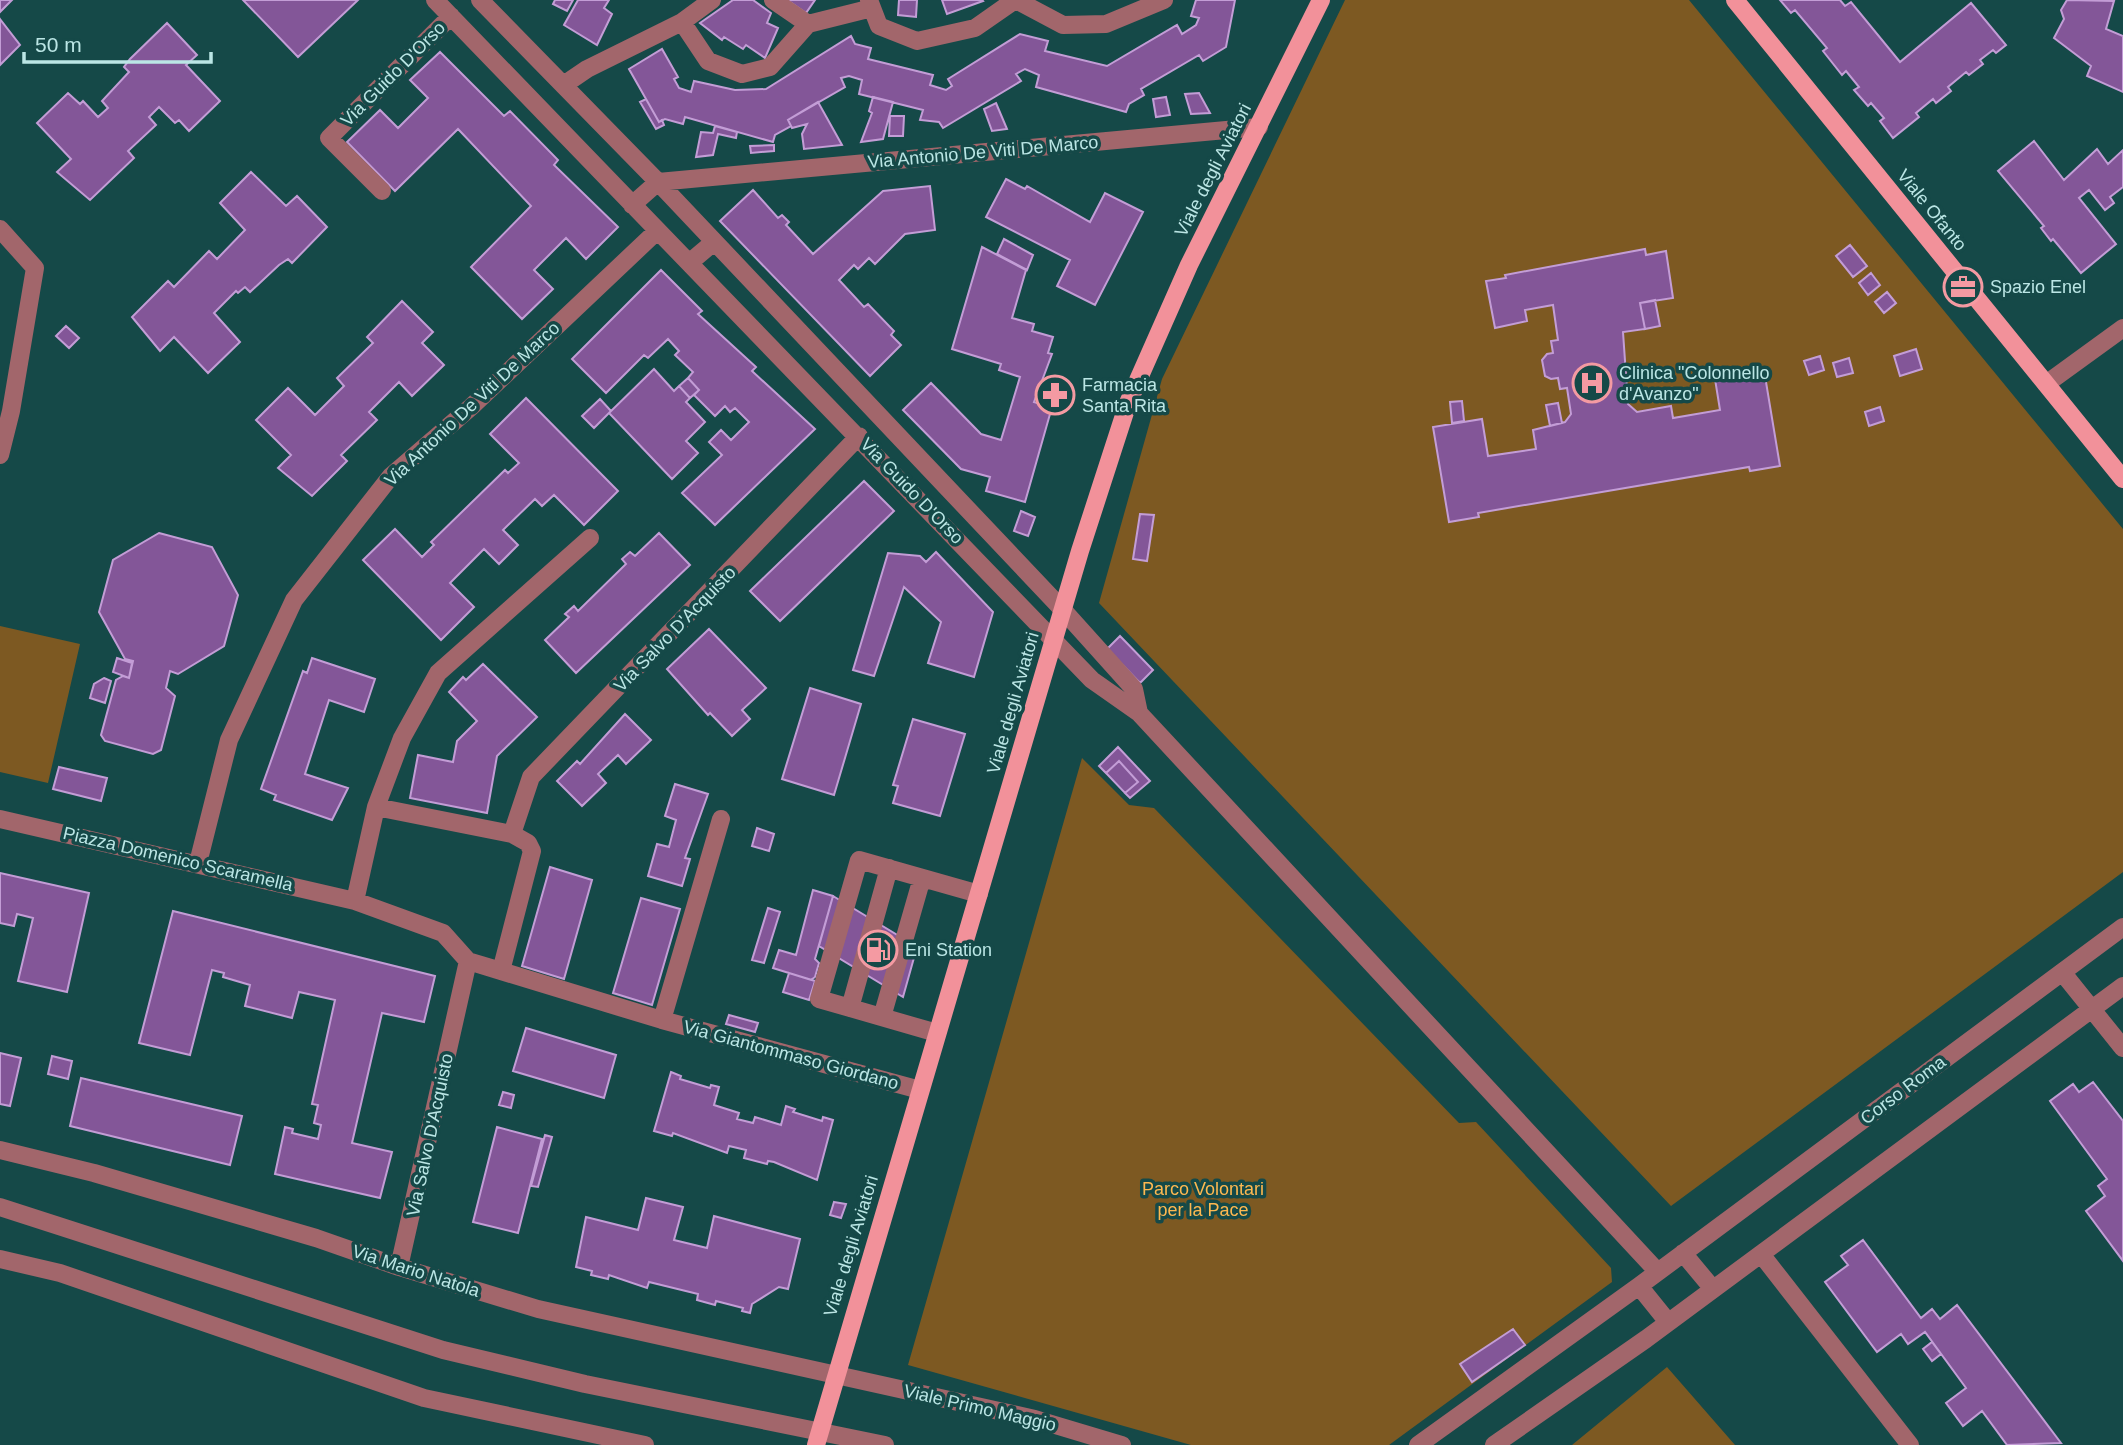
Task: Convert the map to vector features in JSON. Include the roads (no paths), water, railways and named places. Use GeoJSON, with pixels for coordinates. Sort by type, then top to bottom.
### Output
{"type":"FeatureCollection","features":[{"type":"Feature","properties":{"kind":"main road","name":"Viale degli Aviatori"},"geometry":{"type":"LineString","coordinates":[[818,1439],[1054,638],[1128,403],[1189,265],[1321,0]]}},
{"type":"Feature","properties":{"kind":"main road","name":"Viale Ofanto"},"geometry":{"type":"LineString","coordinates":[[1735,0],[2123,479]]}},
{"type":"Feature","properties":{"kind":"street","name":"Via Guido D'Orso"},"geometry":{"type":"LineString","coordinates":[[435,0],[1092,680],[1139,713]]}},
{"type":"Feature","properties":{"kind":"street"},"geometry":{"type":"LineString","coordinates":[[565,85],[587,69],[682,22],[712,0]]}},
{"type":"Feature","properties":{"kind":"street"},"geometry":{"type":"LineString","coordinates":[[773,0],[808,24]]}},
{"type":"Feature","properties":{"kind":"street"},"geometry":{"type":"LineString","coordinates":[[682,22],[708,61],[742,74],[770,67],[808,24],[871,4],[879,26],[917,41],[975,28],[1015,0],[1063,25],[1106,24],[1164,0]]}},
{"type":"Feature","properties":{"kind":"street","name":"Via Guido D'Orso"},"geometry":{"type":"LineString","coordinates":[[469,34],[487,6],[658,182],[1063,610],[1134,689],[1139,713]]}},
{"type":"Feature","properties":{"kind":"street","name":"Via Guido D'Orso"},"geometry":{"type":"LineString","coordinates":[[382,191],[329,138],[451,16]]}},
{"type":"Feature","properties":{"kind":"street","name":"Via Antonio De Viti De Marco"},"geometry":{"type":"LineString","coordinates":[[658,182],[1259,127]]}},
{"type":"Feature","properties":{"kind":"street"},"geometry":{"type":"LineString","coordinates":[[632,205],[658,182]]}},
{"type":"Feature","properties":{"kind":"street"},"geometry":{"type":"LineString","coordinates":[[0,229],[34,268],[11,411],[0,455]]}},
{"type":"Feature","properties":{"kind":"street","name":"Via Antonio De Viti De Marco"},"geometry":{"type":"LineString","coordinates":[[198,863],[229,740],[294,600],[391,476],[471,407],[657,231]]}},
{"type":"Feature","properties":{"kind":"street"},"geometry":{"type":"LineString","coordinates":[[689,263],[714,242]]}},
{"type":"Feature","properties":{"kind":"street"},"geometry":{"type":"LineString","coordinates":[[2046,384],[2123,328]]}},
{"type":"Feature","properties":{"kind":"street"},"geometry":{"type":"LineString","coordinates":[[838,415],[859,394]]}},
{"type":"Feature","properties":{"kind":"street","name":"Via Salvo D'Acquisto"},"geometry":{"type":"LineString","coordinates":[[512,834],[531,777],[859,436]]}},
{"type":"Feature","properties":{"kind":"street"},"geometry":{"type":"LineString","coordinates":[[888,466],[907,446]]}},
{"type":"Feature","properties":{"kind":"street"},"geometry":{"type":"LineString","coordinates":[[355,901],[376,807],[402,738],[438,673],[590,538]]}},
{"type":"Feature","properties":{"kind":"street"},"geometry":{"type":"LineString","coordinates":[[1139,713],[1658,1272]]}},
{"type":"Feature","properties":{"kind":"street"},"geometry":{"type":"LineString","coordinates":[[376,807],[512,834],[528,843],[532,851],[501,971]]}},
{"type":"Feature","properties":{"kind":"street","name":"Piazza Domenico Scaramella"},"geometry":{"type":"LineString","coordinates":[[0,819],[355,901],[443,933],[468,961]]}},
{"type":"Feature","properties":{"kind":"street","name":"Via Giantommaso Giordano"},"geometry":{"type":"LineString","coordinates":[[662,1020],[721,819]]}},
{"type":"Feature","properties":{"kind":"street"},"geometry":{"type":"LineString","coordinates":[[937,1033],[819,999],[859,860],[979,894]]}},
{"type":"Feature","properties":{"kind":"street"},"geometry":{"type":"LineString","coordinates":[[850,1008],[889,868]]}},
{"type":"Feature","properties":{"kind":"street"},"geometry":{"type":"LineString","coordinates":[[882,1017],[922,877]]}},
{"type":"Feature","properties":{"kind":"street","name":"Corso Roma"},"geometry":{"type":"LineString","coordinates":[[1418,1445],[1683,1254],[2123,927]]}},
{"type":"Feature","properties":{"kind":"street","name":"Via Salvo D'Acquisto"},"geometry":{"type":"LineString","coordinates":[[399,1268],[468,961]]}},
{"type":"Feature","properties":{"kind":"street","name":"Via Giantommaso Giordano"},"geometry":{"type":"LineString","coordinates":[[468,961],[662,1020],[920,1090]]}},
{"type":"Feature","properties":{"kind":"street"},"geometry":{"type":"LineString","coordinates":[[2062,972],[2123,1048]]}},
{"type":"Feature","properties":{"kind":"street"},"geometry":{"type":"LineString","coordinates":[[1494,1445],[1668,1322],[2123,986]]}},
{"type":"Feature","properties":{"kind":"street","name":"Via Mario Natola"},"geometry":{"type":"LineString","coordinates":[[0,1150],[276,1227],[399,1268],[538,1309],[836,1375]]}},
{"type":"Feature","properties":{"kind":"street"},"geometry":{"type":"LineString","coordinates":[[0,1207],[443,1350],[818,1439],[885,1445]]}},
{"type":"Feature","properties":{"kind":"street"},"geometry":{"type":"LineString","coordinates":[[1683,1254],[1713,1289]]}},
{"type":"Feature","properties":{"kind":"street"},"geometry":{"type":"LineString","coordinates":[[1761,1254],[1910,1445]]}},
{"type":"Feature","properties":{"kind":"street"},"geometry":{"type":"LineString","coordinates":[[0,1259],[60,1273],[424,1398],[645,1445]]}},
{"type":"Feature","properties":{"kind":"street"},"geometry":{"type":"LineString","coordinates":[[1639,1286],[1668,1322]]}},
{"type":"Feature","properties":{"kind":"street","name":"Viale Primo Maggio"},"geometry":{"type":"LineString","coordinates":[[836,1375],[1035,1419],[1122,1445]]}},
{"type":"Feature","properties":{"kind":"place","name":"Spazio Enel"},"geometry":{"type":"Point","coordinates":[1963,287]}},
{"type":"Feature","properties":{"kind":"place","name":"Clinica \"Colonnello d'Avanzo\""},"geometry":{"type":"Point","coordinates":[1592,383]}},
{"type":"Feature","properties":{"kind":"place","name":"Farmacia Santa Rita"},"geometry":{"type":"Point","coordinates":[1055,395]}},
{"type":"Feature","properties":{"kind":"place","name":"Eni Station"},"geometry":{"type":"Point","coordinates":[878,950]}},
{"type":"Feature","properties":{"kind":"park label","name":"Parco Volontari per la Pace"},"geometry":{"type":"Point","coordinates":[1203,1199]}}]}
